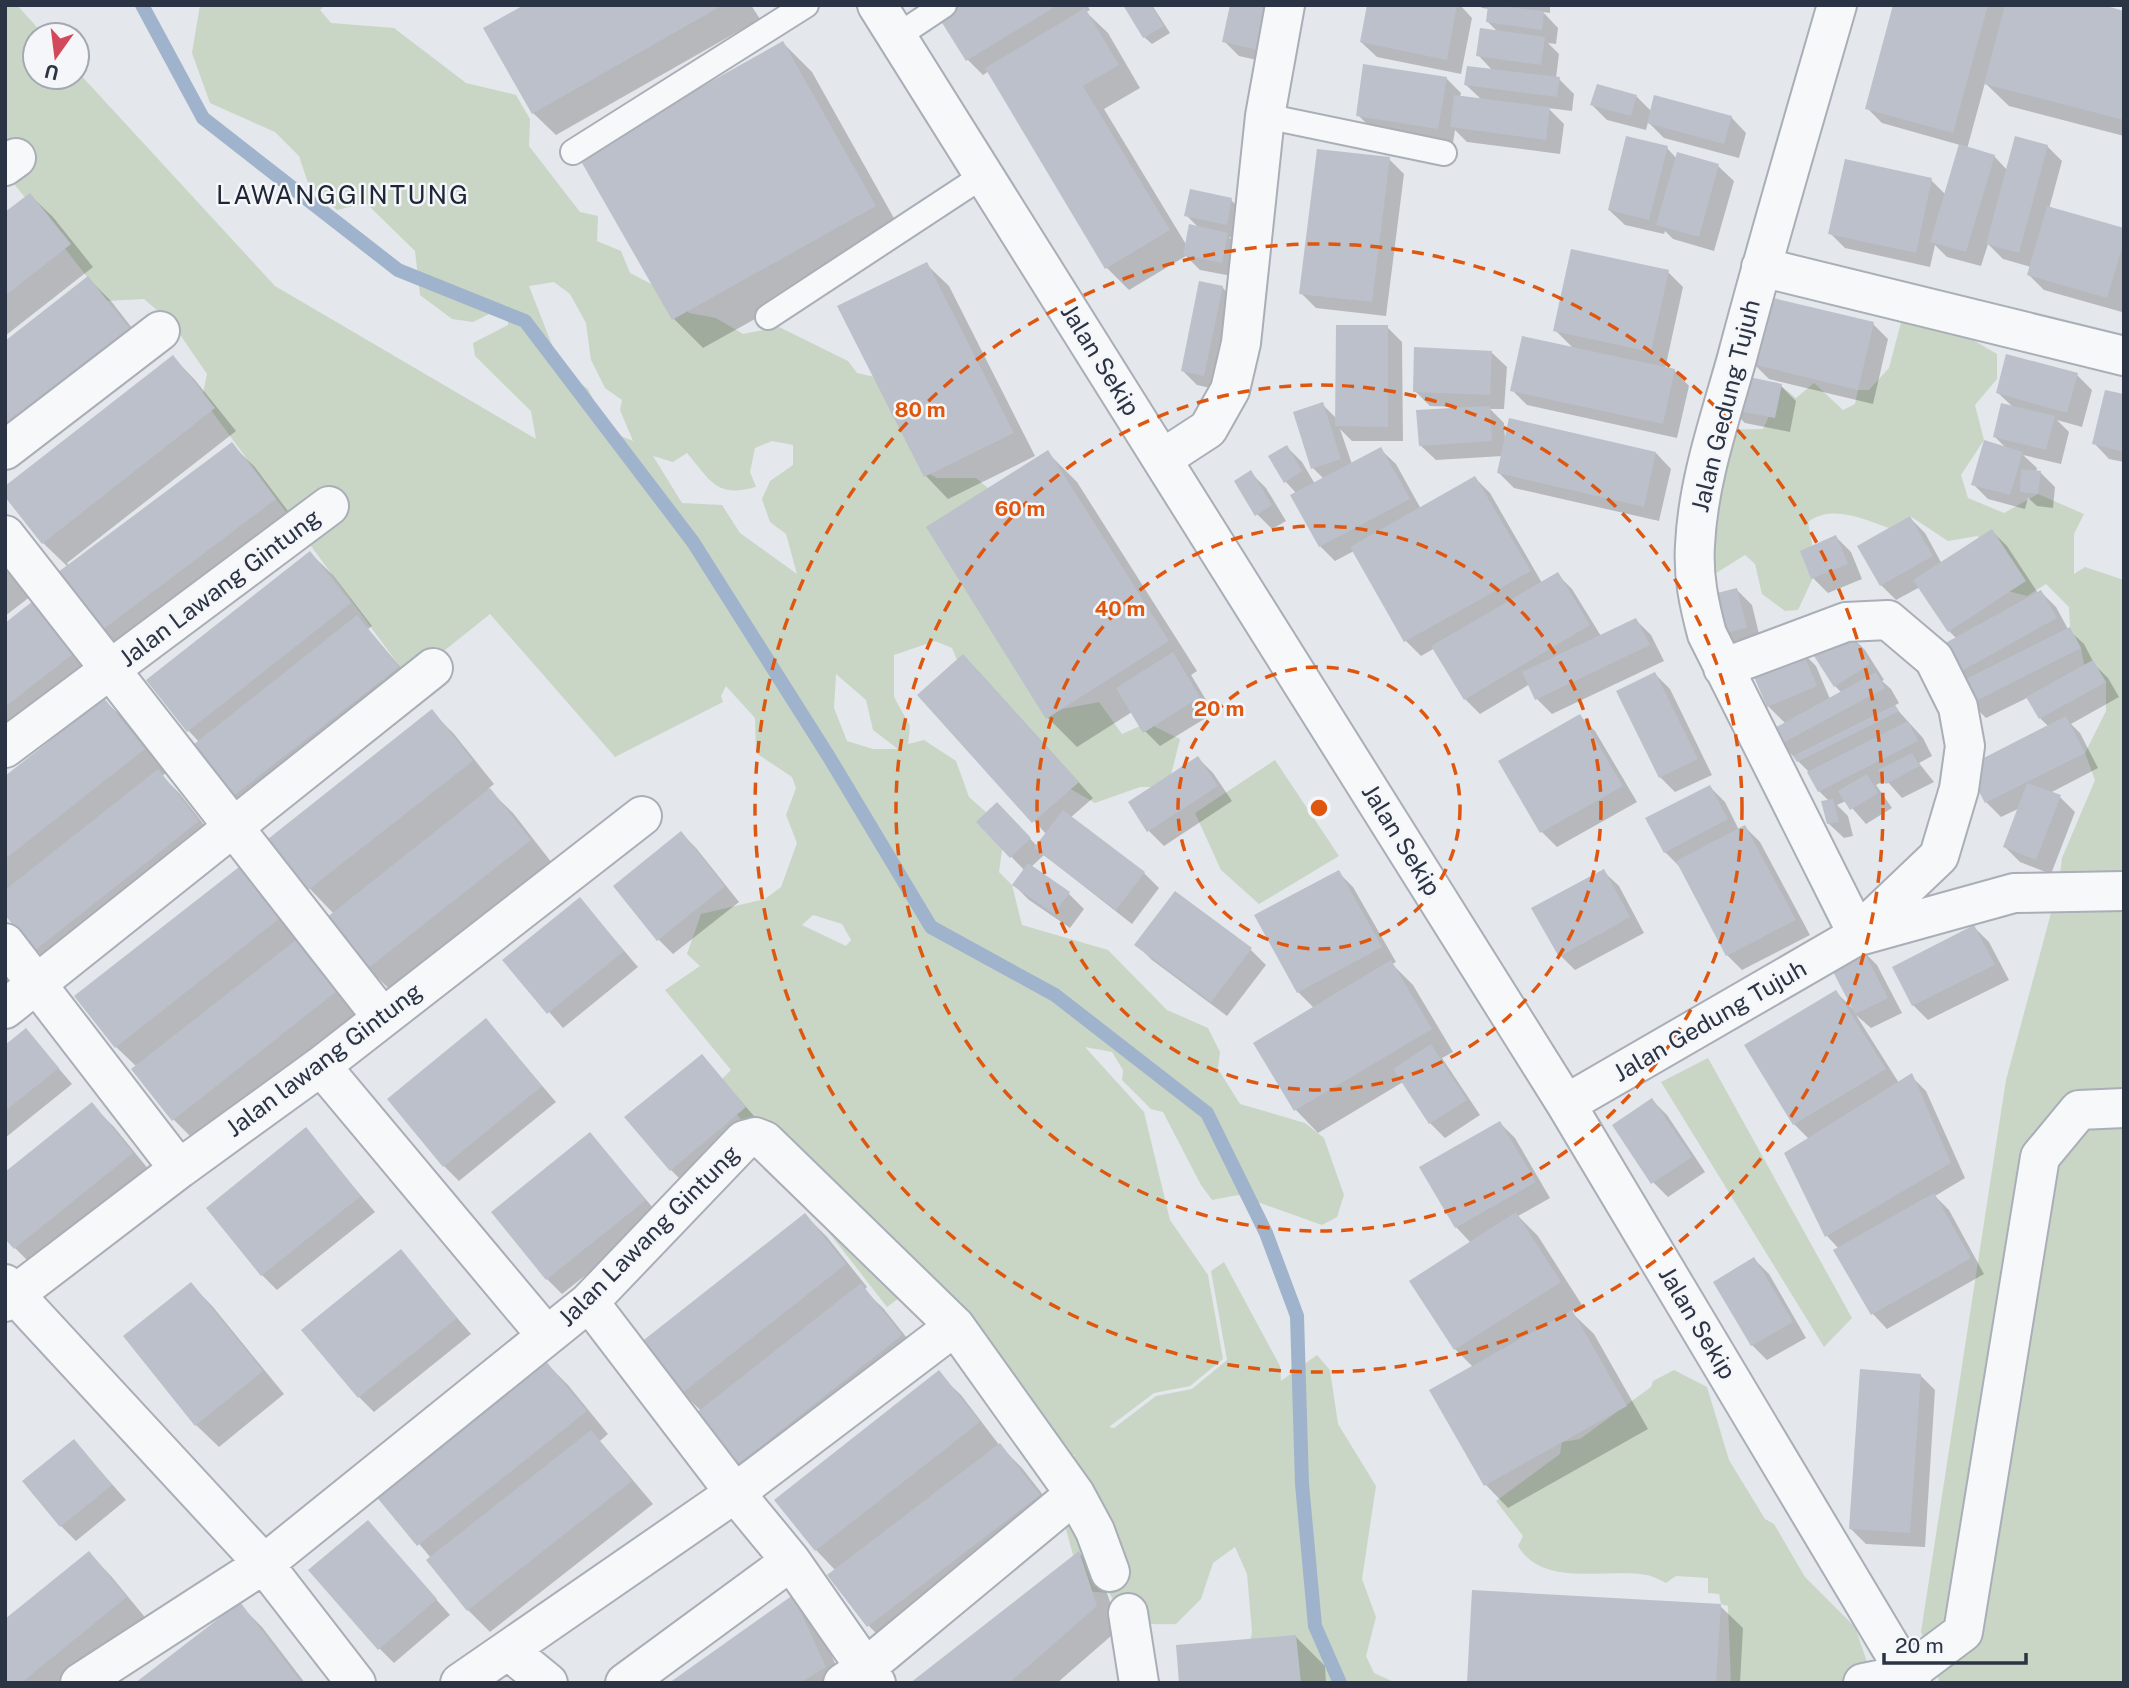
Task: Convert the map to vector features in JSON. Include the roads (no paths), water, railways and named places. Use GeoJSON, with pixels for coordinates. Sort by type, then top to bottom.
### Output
{"type":"FeatureCollection","features":[{"type":"Feature","properties":{"kind":"street"},"geometry":{"type":"LineString","coordinates":[[1162,459],[1208,429],[1230,390],[1241,344],[1265,116],[1285,5]]}},
{"type":"Feature","properties":{"kind":"street","name":"Jalan Gedung Tujuh"},"geometry":{"type":"LineString","coordinates":[[1837,5],[1761,267],[1706,472],[1698,510],[1695,556],[1698,600],[1707,634],[1853,925],[1853,938]]}},
{"type":"Feature","properties":{"kind":"street","name":"Jalan Sekip"},"geometry":{"type":"LineString","coordinates":[[886,21],[1566,1104],[1909,1678]]}},
{"type":"Feature","properties":{"kind":"street","name":"Jalan Gedung Tujuh"},"geometry":{"type":"LineString","coordinates":[[1761,267],[2124,356]]}},
{"type":"Feature","properties":{"kind":"street"},"geometry":{"type":"LineString","coordinates":[[5,450],[160,331]]}},
{"type":"Feature","properties":{"kind":"street","name":"Jalan Lawang Gintung"},"geometry":{"type":"LineString","coordinates":[[5,748],[329,506]]}},
{"type":"Feature","properties":{"kind":"street","name":"Jalan Lawang Gintung"},"geometry":{"type":"LineString","coordinates":[[5,535],[382,1017]]}},
{"type":"Feature","properties":{"kind":"street","name":"Jalan Gedung Tujuh"},"geometry":{"type":"LineString","coordinates":[[1566,1104],[1853,938],[1939,856],[1959,789],[1965,746],[1958,707],[1934,659],[1888,620],[1846,622],[1723,668]]}},
{"type":"Feature","properties":{"kind":"street"},"geometry":{"type":"LineString","coordinates":[[5,1009],[433,668]]}},
{"type":"Feature","properties":{"kind":"street","name":"Jalan lawang Gintung"},"geometry":{"type":"LineString","coordinates":[[9,1294],[321,1066],[642,816]]}},
{"type":"Feature","properties":{"kind":"street"},"geometry":{"type":"LineString","coordinates":[[1853,938],[2014,893],[2124,891]]}},
{"type":"Feature","properties":{"kind":"street"},"geometry":{"type":"LineString","coordinates":[[5,943],[179,1169]]}},
{"type":"Feature","properties":{"kind":"street"},"geometry":{"type":"LineString","coordinates":[[321,1066],[547,1336]]}},
{"type":"Feature","properties":{"kind":"street"},"geometry":{"type":"LineString","coordinates":[[1863,1683],[1909,1678],[1963,1632],[2040,1157],[2079,1110],[2124,1108]]}},
{"type":"Feature","properties":{"kind":"street","name":"Jalan Lawang Gintung"},"geometry":{"type":"LineString","coordinates":[[80,1683],[264,1564],[547,1336],[589,1302],[744,1140],[755,1138],[765,1141],[955,1326],[1075,1494],[1095,1531],[1110,1572]]}},
{"type":"Feature","properties":{"kind":"street"},"geometry":{"type":"LineString","coordinates":[[9,1294],[264,1564],[356,1683]]}},
{"type":"Feature","properties":{"kind":"street"},"geometry":{"type":"LineString","coordinates":[[589,1302],[790,1562],[861,1678],[1075,1494]]}},
{"type":"Feature","properties":{"kind":"street"},"geometry":{"type":"LineString","coordinates":[[460,1683],[735,1493],[955,1326]]}},
{"type":"Feature","properties":{"kind":"street"},"geometry":{"type":"LineString","coordinates":[[625,1683],[790,1562]]}},
{"type":"Feature","properties":{"kind":"street"},"geometry":{"type":"LineString","coordinates":[[1128,1613],[1139,1683]]}},
{"type":"Feature","properties":{"kind":"street"},"geometry":{"type":"LineString","coordinates":[[508,1650],[548,1683]]}},
{"type":"Feature","properties":{"kind":"lane"},"geometry":{"type":"LineString","coordinates":[[573,152],[806,5]]}},
{"type":"Feature","properties":{"kind":"lane"},"geometry":{"type":"LineString","coordinates":[[886,21],[944,5]]}},
{"type":"Feature","properties":{"kind":"lane"},"geometry":{"type":"LineString","coordinates":[[1265,116],[1444,153]]}},
{"type":"Feature","properties":{"kind":"lane"},"geometry":{"type":"LineString","coordinates":[[768,317],[984,175]]}},
{"type":"Feature","properties":{"kind":"waterway"},"geometry":{"type":"LineString","coordinates":[[142,5],[203,118],[398,270],[525,321],[693,542],[829,757],[931,927],[1055,995],[1207,1113],[1266,1233],[1297,1316],[1302,1484],[1315,1626],[1340,1683]]}},
{"type":"Feature","properties":{"kind":"district","name":"LAWANGGINTUNG"},"geometry":{"type":"Point","coordinates":[343,195]}}]}
